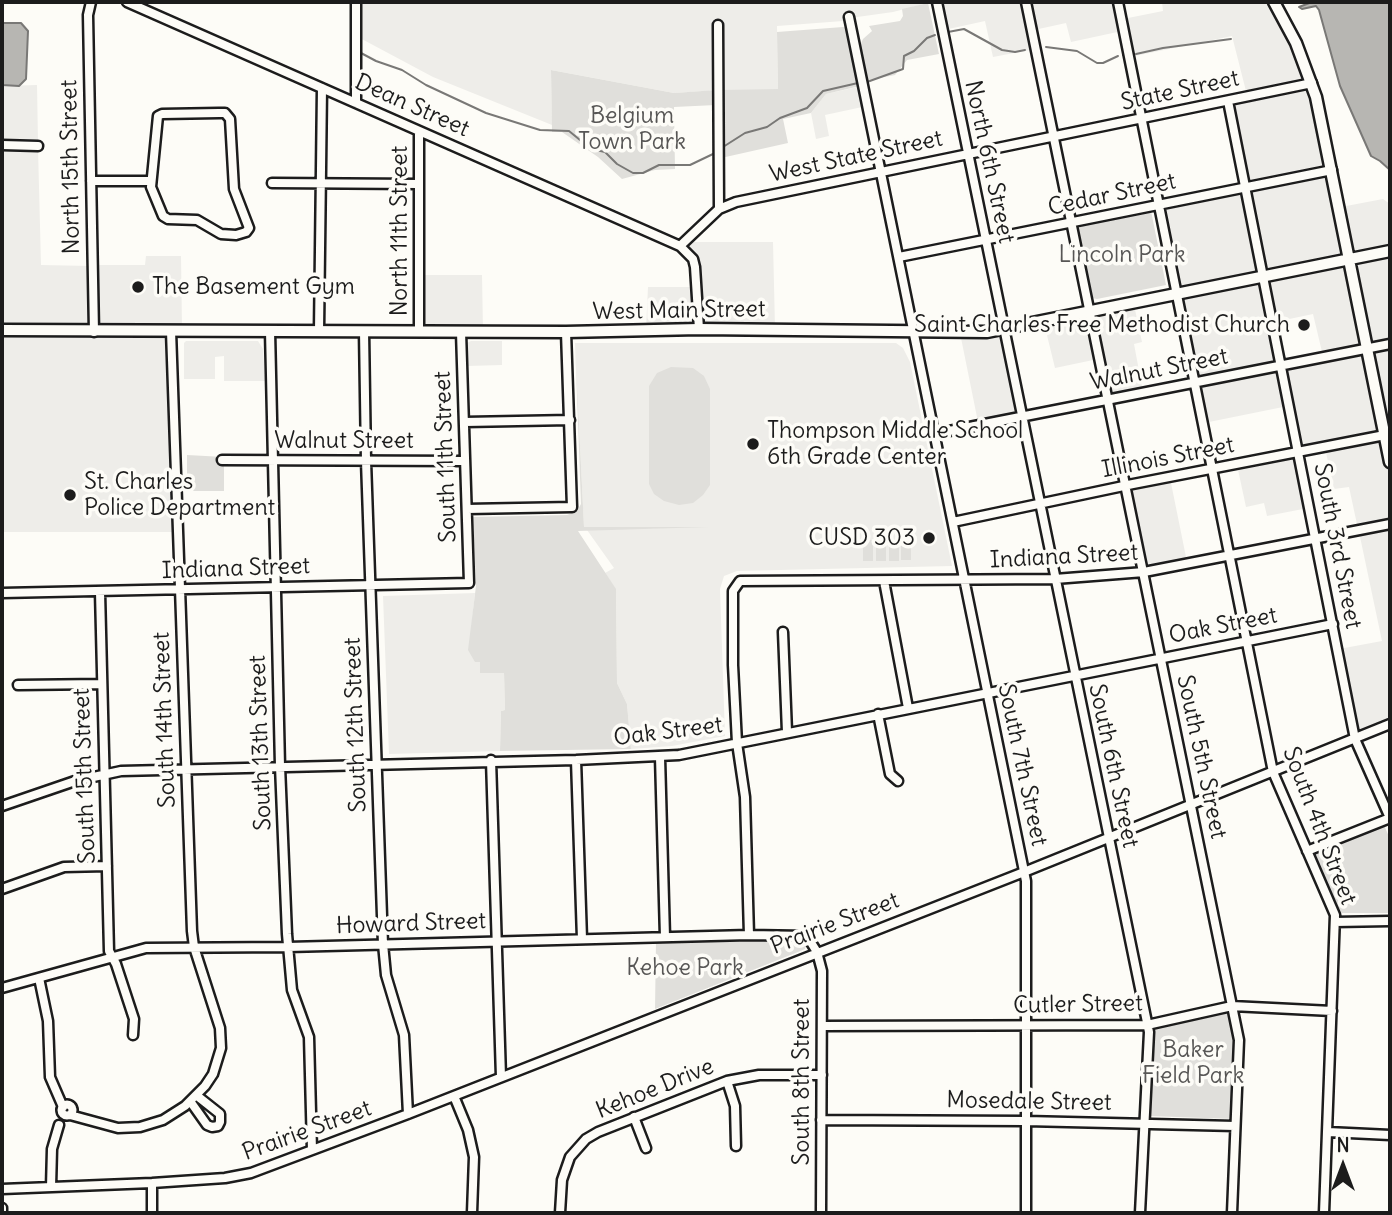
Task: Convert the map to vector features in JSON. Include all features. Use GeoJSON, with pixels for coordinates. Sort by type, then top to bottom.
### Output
{"type":"FeatureCollection","features":[{"type":"Feature","properties":{"kind":"main road"},"geometry":{"type":"LineString","coordinates":[[1274,2],[1296,43],[1312,83],[1387,435],[1390,462]]}},
{"type":"Feature","properties":{"kind":"main road","name":"West Main Street"},"geometry":{"type":"LineString","coordinates":[[2,330],[1004,330],[1390,251]]}},
{"type":"Feature","properties":{"kind":"street","name":"North 15th Street"},"geometry":{"type":"LineString","coordinates":[[92,2],[88,15],[94,332]]}},
{"type":"Feature","properties":{"kind":"street"},"geometry":{"type":"LineString","coordinates":[[356,2],[356,103]]}},
{"type":"Feature","properties":{"kind":"street","name":"North 6th Street"},"geometry":{"type":"LineString","coordinates":[[937,2],[1004,330]]}},
{"type":"Feature","properties":{"kind":"street","name":"South 5th Street"},"geometry":{"type":"LineString","coordinates":[[1026,2],[1239,1040],[1232,1213]]}},
{"type":"Feature","properties":{"kind":"street","name":"South 4th Street"},"geometry":{"type":"LineString","coordinates":[[1118,2],[1273,772],[1335,915],[1324,1213]]}},
{"type":"Feature","properties":{"kind":"street","name":"Dean Street"},"geometry":{"type":"LineString","coordinates":[[133,3],[680,246]]}},
{"type":"Feature","properties":{"kind":"street","name":"South 7th Street"},"geometry":{"type":"LineString","coordinates":[[849,18],[1024,872],[1026,1213]]}},
{"type":"Feature","properties":{"kind":"street"},"geometry":{"type":"LineString","coordinates":[[718,25],[719,209]]}},
{"type":"Feature","properties":{"kind":"street","name":"State Street"},"geometry":{"type":"LineString","coordinates":[[1055,136],[1312,83]]}},
{"type":"Feature","properties":{"kind":"street"},"geometry":{"type":"LineString","coordinates":[[319,331],[322,88]]}},
{"type":"Feature","properties":{"kind":"street","name":"South 3rd Street"},"geometry":{"type":"LineString","coordinates":[[1228,101],[1355,738],[1390,818]]}},
{"type":"Feature","properties":{"kind":"street"},"geometry":{"type":"LineString","coordinates":[[225,113],[230,119],[234,189],[248,224],[247,231],[236,235],[221,234],[197,220],[168,219],[159,208],[151,181],[158,116],[225,113]]}},
{"type":"Feature","properties":{"kind":"street","name":"North 11th Street"},"geometry":{"type":"LineString","coordinates":[[419,131],[419,332]]}},
{"type":"Feature","properties":{"kind":"street","name":"West State Street"},"geometry":{"type":"LineString","coordinates":[[680,246],[719,209],[736,202],[1055,136]]}},
{"type":"Feature","properties":{"kind":"street"},"geometry":{"type":"LineString","coordinates":[[2,145],[38,146]]}},
{"type":"Feature","properties":{"kind":"street","name":"Cedar Street"},"geometry":{"type":"LineString","coordinates":[[899,257],[1332,170]]}},
{"type":"Feature","properties":{"kind":"street"},"geometry":{"type":"LineString","coordinates":[[91,181],[151,181]]}},
{"type":"Feature","properties":{"kind":"street"},"geometry":{"type":"LineString","coordinates":[[272,183],[419,184]]}},
{"type":"Feature","properties":{"kind":"street"},"geometry":{"type":"LineString","coordinates":[[680,246],[693,259],[695,267],[699,329]]}},
{"type":"Feature","properties":{"kind":"street","name":"South 6th Street"},"geometry":{"type":"LineString","coordinates":[[1004,330],[1149,1032],[1140,1213]]}},
{"type":"Feature","properties":{"kind":"street","name":"South 14th Street"},"geometry":{"type":"LineString","coordinates":[[67,1111],[118,1128],[140,1127],[163,1120],[193,1098],[212,1074],[219,1058],[221,1040],[218,1018],[194,947],[172,331]]}},
{"type":"Feature","properties":{"kind":"street","name":"South 13th Street"},"geometry":{"type":"LineString","coordinates":[[270,331],[280,766],[288,947],[292,990],[309,1037],[312,1150]]}},
{"type":"Feature","properties":{"kind":"street","name":"South 12th Street"},"geometry":{"type":"LineString","coordinates":[[364,331],[383,944],[386,975],[404,1035],[408,1114]]}},
{"type":"Feature","properties":{"kind":"street","name":"South 11th Street"},"geometry":{"type":"LineString","coordinates":[[461,332],[469,582]]}},
{"type":"Feature","properties":{"kind":"street"},"geometry":{"type":"LineString","coordinates":[[467,509],[572,507],[566,332]]}},
{"type":"Feature","properties":{"kind":"street","name":"Walnut Street"},"geometry":{"type":"LineString","coordinates":[[934,434],[1390,344]]}},
{"type":"Feature","properties":{"kind":"street"},"geometry":{"type":"LineString","coordinates":[[465,422],[570,420]]}},
{"type":"Feature","properties":{"kind":"street","name":"Illinois Street"},"geometry":{"type":"LineString","coordinates":[[953,522],[1125,485],[1387,435]]}},
{"type":"Feature","properties":{"kind":"street","name":"Walnut Street"},"geometry":{"type":"LineString","coordinates":[[222,460],[465,461]]}},
{"type":"Feature","properties":{"kind":"street","name":"Indiana Street"},"geometry":{"type":"LineString","coordinates":[[737,743],[733,591],[740,582],[1055,579],[1144,572],[1390,524]]}},
{"type":"Feature","properties":{"kind":"street"},"geometry":{"type":"LineString","coordinates":[[884,581],[908,708]]}},
{"type":"Feature","properties":{"kind":"street","name":"Indiana Street"},"geometry":{"type":"LineString","coordinates":[[2,593],[469,582]]}},
{"type":"Feature","properties":{"kind":"street","name":"South 15th Street"},"geometry":{"type":"LineString","coordinates":[[100,592],[109,951],[134,1019],[133,1035]]}},
{"type":"Feature","properties":{"kind":"street","name":"Oak Street"},"geometry":{"type":"LineString","coordinates":[[2,806],[105,773],[186,768],[660,757],[1333,624]]}},
{"type":"Feature","properties":{"kind":"street"},"geometry":{"type":"LineString","coordinates":[[783,632],[787,732]]}},
{"type":"Feature","properties":{"kind":"street"},"geometry":{"type":"LineString","coordinates":[[18,685],[102,684]]}},
{"type":"Feature","properties":{"kind":"street"},"geometry":{"type":"LineString","coordinates":[[878,714],[890,774],[898,781]]}},
{"type":"Feature","properties":{"kind":"street","name":"Prairie Street"},"geometry":{"type":"LineString","coordinates":[[2,1189],[152,1183],[242,1175],[454,1096],[1024,872],[1390,724]]}},
{"type":"Feature","properties":{"kind":"street"},"geometry":{"type":"LineString","coordinates":[[737,743],[745,797],[749,935]]}},
{"type":"Feature","properties":{"kind":"street"},"geometry":{"type":"LineString","coordinates":[[660,757],[665,937]]}},
{"type":"Feature","properties":{"kind":"street"},"geometry":{"type":"LineString","coordinates":[[491,760],[501,1077]]}},
{"type":"Feature","properties":{"kind":"street"},"geometry":{"type":"LineString","coordinates":[[576,760],[582,939]]}},
{"type":"Feature","properties":{"kind":"street"},"geometry":{"type":"LineString","coordinates":[[1307,851],[1390,818]]}},
{"type":"Feature","properties":{"kind":"street"},"geometry":{"type":"LineString","coordinates":[[2,889],[64,867],[107,866]]}},
{"type":"Feature","properties":{"kind":"street"},"geometry":{"type":"LineString","coordinates":[[1335,922],[1390,921]]}},
{"type":"Feature","properties":{"kind":"street","name":"Howard Street"},"geometry":{"type":"LineString","coordinates":[[2,988],[146,948],[749,935],[807,936],[817,952]]}},
{"type":"Feature","properties":{"kind":"street","name":"South 8th Street"},"geometry":{"type":"LineString","coordinates":[[817,952],[822,971],[821,1213]]}},
{"type":"Feature","properties":{"kind":"street"},"geometry":{"type":"LineString","coordinates":[[39,978],[48,1021],[48,1069],[56,1092],[67,1111],[59,1125],[52,1149],[51,1187]]}},
{"type":"Feature","properties":{"kind":"street","name":"Cutler Street"},"geometry":{"type":"LineString","coordinates":[[822,1026],[1147,1025],[1232,1006],[1332,1011]]}},
{"type":"Feature","properties":{"kind":"street","name":"Kehoe Drive"},"geometry":{"type":"LineString","coordinates":[[560,1213],[565,1169],[578,1147],[598,1132],[727,1081],[759,1075],[822,1075]]}},
{"type":"Feature","properties":{"kind":"street"},"geometry":{"type":"LineString","coordinates":[[727,1081],[735,1106],[736,1146]]}},
{"type":"Feature","properties":{"kind":"street"},"geometry":{"type":"LineString","coordinates":[[454,1096],[468,1130],[474,1157],[472,1213]]}},
{"type":"Feature","properties":{"kind":"street"},"geometry":{"type":"LineString","coordinates":[[634,1117],[646,1148]]}},
{"type":"Feature","properties":{"kind":"street","name":"Mosedale Street"},"geometry":{"type":"LineString","coordinates":[[821,1120],[1236,1126]]}},
{"type":"Feature","properties":{"kind":"street"},"geometry":{"type":"LineString","coordinates":[[1328,1132],[1390,1135]]}},
{"type":"Feature","properties":{"kind":"street"},"geometry":{"type":"LineString","coordinates":[[152,1183],[152,1213]]}},
{"type":"Feature","properties":{"kind":"street"},"geometry":{"type":"LineString","coordinates":[[2,1208],[2,1213]]}},
{"type":"Feature","properties":{"kind":"shaded area"},"geometry":{"type":"Polygon","coordinates":[[[358,2],[928,3],[843,21],[777,26],[778,90],[674,93],[551,70],[552,125],[433,77],[358,37],[358,2]]]}},
{"type":"Feature","properties":{"kind":"shaded area"},"geometry":{"type":"Polygon","coordinates":[[[938,2],[1025,2],[1035,49],[993,57],[985,21],[944,30],[938,2]]]}},
{"type":"Feature","properties":{"kind":"shaded area"},"geometry":{"type":"Polygon","coordinates":[[[1028,2],[1116,2],[1122,31],[1071,42],[1066,23],[1034,30],[1028,2]]]}},
{"type":"Feature","properties":{"kind":"shaded area"},"geometry":{"type":"Polygon","coordinates":[[[1162,2],[1272,2],[1310,82],[1247,95],[1232,36],[1130,57],[1123,19],[1163,11],[1162,2]]]}},
{"type":"Feature","properties":{"kind":"shaded area"},"geometry":{"type":"Polygon","coordinates":[[[1312,2],[1390,2],[1390,170],[1371,156],[1340,86],[1319,10],[1316,6],[1302,9],[1299,7],[1312,2]]]}},
{"type":"Feature","properties":{"kind":"shaded area"},"geometry":{"type":"Polygon","coordinates":[[[2,23],[21,23],[28,31],[26,79],[19,86],[2,85],[2,23]]]}},
{"type":"Feature","properties":{"kind":"shaded area"},"geometry":{"type":"Polygon","coordinates":[[[37,85],[38,142],[2,142],[2,86],[37,85]]]}},
{"type":"Feature","properties":{"kind":"shaded area"},"geometry":{"type":"Polygon","coordinates":[[[862,86],[867,106],[825,115],[829,136],[816,139],[811,113],[826,94],[862,86]]]}},
{"type":"Feature","properties":{"kind":"shaded area"},"geometry":{"type":"Polygon","coordinates":[[[1311,86],[1330,169],[1246,186],[1229,102],[1311,86]]]}},
{"type":"Feature","properties":{"kind":"shaded area"},"geometry":{"type":"Polygon","coordinates":[[[2,147],[38,148],[41,265],[91,266],[92,330],[2,329],[2,147]]]}},
{"type":"Feature","properties":{"kind":"shaded area"},"geometry":{"type":"Polygon","coordinates":[[[1331,172],[1341,207],[1383,199],[1390,204],[1390,248],[1264,274],[1247,189],[1331,172]]]}},
{"type":"Feature","properties":{"kind":"shaded area"},"geometry":{"type":"Polygon","coordinates":[[[1244,189],[1261,275],[1177,293],[1160,206],[1244,189]]]}},
{"type":"Feature","properties":{"kind":"shaded area"},"geometry":{"type":"Polygon","coordinates":[[[686,242],[773,242],[775,328],[700,328],[696,267],[682,246],[686,242]]]}},
{"type":"Feature","properties":{"kind":"shaded area"},"geometry":{"type":"Polygon","coordinates":[[[1390,252],[1390,432],[1386,433],[1351,260],[1390,252]]]}},
{"type":"Feature","properties":{"kind":"shaded area"},"geometry":{"type":"Polygon","coordinates":[[[146,256],[181,256],[182,329],[95,330],[94,265],[145,265],[146,256]]]}},
{"type":"Feature","properties":{"kind":"shaded area"},"geometry":{"type":"Polygon","coordinates":[[[1348,261],[1366,347],[1323,356],[1313,314],[1275,322],[1265,277],[1348,261]]]}},
{"type":"Feature","properties":{"kind":"shaded area"},"geometry":{"type":"Polygon","coordinates":[[[420,275],[482,275],[483,331],[420,330],[420,275]]]}},
{"type":"Feature","properties":{"kind":"shaded area"},"geometry":{"type":"Polygon","coordinates":[[[1262,278],[1280,364],[1195,382],[1178,297],[1262,278]]]}},
{"type":"Feature","properties":{"kind":"shaded area"},"geometry":{"type":"Polygon","coordinates":[[[648,287],[695,287],[698,327],[646,329],[648,287]]]}},
{"type":"Feature","properties":{"kind":"shaded area"},"geometry":{"type":"Polygon","coordinates":[[[1134,305],[1142,342],[1134,344],[1143,392],[1109,399],[1090,313],[1134,305]]]}},
{"type":"Feature","properties":{"kind":"shaded area"},"geometry":{"type":"Polygon","coordinates":[[[1088,314],[1098,359],[1055,368],[1044,323],[1088,314]]]}},
{"type":"Feature","properties":{"kind":"shaded area"},"geometry":{"type":"Polygon","coordinates":[[[1003,332],[1019,419],[979,427],[960,333],[1003,332]]]}},
{"type":"Feature","properties":{"kind":"shaded area"},"geometry":{"type":"Polygon","coordinates":[[[2,333],[169,334],[177,532],[2,532],[2,333]]]}},
{"type":"Feature","properties":{"kind":"shaded area"},"geometry":{"type":"Polygon","coordinates":[[[186,341],[258,341],[263,349],[265,381],[224,381],[224,356],[215,357],[215,379],[184,379],[186,341]]]}},
{"type":"Feature","properties":{"kind":"shaded area"},"geometry":{"type":"Polygon","coordinates":[[[502,341],[502,365],[467,366],[467,343],[502,341]]]}},
{"type":"Feature","properties":{"kind":"shaded area","name":"Thompson Middle School 6th Grade Center"},"geometry":{"type":"Polygon","coordinates":[[[575,343],[896,343],[903,348],[910,362],[952,566],[737,571],[724,576],[720,589],[725,736],[672,746],[631,749],[627,704],[617,683],[616,590],[605,573],[614,568],[587,530],[661,528],[584,528],[575,343]]]}},
{"type":"Feature","properties":{"kind":"shaded area"},"geometry":{"type":"Polygon","coordinates":[[[1366,350],[1383,434],[1300,450],[1283,366],[1366,350]]]}},
{"type":"Feature","properties":{"kind":"shaded area"},"geometry":{"type":"Polygon","coordinates":[[[1280,366],[1288,406],[1204,423],[1196,384],[1280,366]]]}},
{"type":"Feature","properties":{"kind":"shaded area"},"geometry":{"type":"Polygon","coordinates":[[[1384,437],[1390,469],[1390,523],[1358,529],[1349,487],[1334,489],[1325,448],[1384,437]]]}},
{"type":"Feature","properties":{"kind":"shaded area"},"geometry":{"type":"Polygon","coordinates":[[[1297,453],[1308,508],[1267,516],[1264,503],[1246,507],[1237,465],[1297,453]]]}},
{"type":"Feature","properties":{"kind":"shaded area"},"geometry":{"type":"Polygon","coordinates":[[[1170,478],[1187,562],[1145,571],[1128,487],[1170,478]]]}},
{"type":"Feature","properties":{"kind":"shaded area"},"geometry":{"type":"Polygon","coordinates":[[[1390,526],[1390,722],[1357,736],[1339,649],[1382,641],[1359,532],[1390,526]]]}},
{"type":"Feature","properties":{"kind":"shaded area"},"geometry":{"type":"Polygon","coordinates":[[[475,593],[469,650],[480,662],[504,673],[505,710],[501,711],[500,751],[389,754],[383,596],[475,593]]]}},
{"type":"Feature","properties":{"kind":"green space"},"geometry":{"type":"Polygon","coordinates":[[[928,3],[939,54],[907,60],[895,75],[864,81],[859,48],[863,39],[872,31],[869,26],[900,21],[903,16],[902,9],[928,3]]]}},
{"type":"Feature","properties":{"kind":"green space"},"geometry":{"type":"Polygon","coordinates":[[[848,28],[860,86],[826,94],[811,113],[783,119],[788,143],[721,158],[721,90],[778,89],[777,32],[848,28]]]}},
{"type":"Feature","properties":{"kind":"green space","name":"Belgium Town Park"},"geometry":{"type":"Polygon","coordinates":[[[551,70],[674,93],[717,90],[716,105],[674,107],[675,169],[655,170],[622,179],[598,157],[562,132],[552,132],[551,70]]]}},
{"type":"Feature","properties":{"kind":"green space","name":"Lincoln Park"},"geometry":{"type":"Polygon","coordinates":[[[1151,211],[1166,285],[1092,298],[1078,230],[1081,226],[1151,211]]]}},
{"type":"Feature","properties":{"kind":"green space"},"geometry":{"type":"Polygon","coordinates":[[[575,343],[584,527],[709,527],[578,531],[616,589],[617,683],[627,704],[631,749],[500,751],[501,711],[505,710],[504,673],[480,673],[480,662],[475,662],[468,650],[476,586],[473,517],[567,515],[577,511],[581,504],[575,343]]]}},
{"type":"Feature","properties":{"kind":"green space"},"geometry":{"type":"Polygon","coordinates":[[[671,367],[693,368],[704,376],[710,389],[710,485],[693,503],[679,505],[664,501],[654,494],[649,484],[649,386],[657,373],[671,367]]]}},
{"type":"Feature","properties":{"kind":"green space"},"geometry":{"type":"Polygon","coordinates":[[[187,455],[224,457],[224,491],[187,491],[187,455]]]}},
{"type":"Feature","properties":{"kind":"green space"},"geometry":{"type":"Polygon","coordinates":[[[876,539],[886,539],[886,561],[876,561],[876,539]]]}},
{"type":"Feature","properties":{"kind":"green space"},"geometry":{"type":"Polygon","coordinates":[[[889,539],[899,539],[899,561],[889,561],[889,539]]]}},
{"type":"Feature","properties":{"kind":"green space"},"geometry":{"type":"Polygon","coordinates":[[[901,539],[911,539],[911,560],[901,560],[901,539]]]}},
{"type":"Feature","properties":{"kind":"green space"},"geometry":{"type":"Polygon","coordinates":[[[863,540],[873,540],[873,561],[863,561],[863,540]]]}},
{"type":"Feature","properties":{"kind":"green space"},"geometry":{"type":"Polygon","coordinates":[[[1384,825],[1390,839],[1390,913],[1341,913],[1315,854],[1384,825]]]}},
{"type":"Feature","properties":{"kind":"green space","name":"Kehoe Park"},"geometry":{"type":"Polygon","coordinates":[[[656,941],[807,941],[805,949],[655,1009],[656,941]]]}},
{"type":"Feature","properties":{"kind":"green space","name":"Baker Field Park"},"geometry":{"type":"Polygon","coordinates":[[[1227,1012],[1234,1038],[1232,1119],[1150,1116],[1153,1029],[1227,1012]]]}},
{"type":"Feature","properties":{"kind":"waterway"},"geometry":{"type":"LineString","coordinates":[[948,32],[964,29],[1002,50],[1025,50]]}},
{"type":"Feature","properties":{"kind":"waterway"},"geometry":{"type":"LineString","coordinates":[[867,82],[903,69],[904,56],[935,35]]}},
{"type":"Feature","properties":{"kind":"waterway"},"geometry":{"type":"LineString","coordinates":[[1136,54],[1231,39]]}},
{"type":"Feature","properties":{"kind":"waterway"},"geometry":{"type":"LineString","coordinates":[[1046,47],[1077,51],[1097,63],[1118,56]]}},
{"type":"Feature","properties":{"kind":"waterway"},"geometry":{"type":"LineString","coordinates":[[361,53],[402,70],[426,85],[486,113],[540,130],[569,131],[591,149],[605,152],[617,164],[633,173],[643,173],[659,165],[690,165],[713,154]]}},
{"type":"Feature","properties":{"kind":"waterway"},"geometry":{"type":"LineString","coordinates":[[723,147],[745,133],[767,127],[780,118],[807,108],[823,91],[858,83]]}},
{"type":"Feature","properties":{"kind":"place","name":"The Basement Gym"},"geometry":{"type":"Point","coordinates":[138,287]}},
{"type":"Feature","properties":{"kind":"place","name":"Saint Charles Free Methodist Church"},"geometry":{"type":"Point","coordinates":[1304,325]}},
{"type":"Feature","properties":{"kind":"place","name":"Thompson Middle School 6th Grade Center"},"geometry":{"type":"Point","coordinates":[753,444]}},
{"type":"Feature","properties":{"kind":"place","name":"St. Charles Police Department"},"geometry":{"type":"Point","coordinates":[70,495]}},
{"type":"Feature","properties":{"kind":"place","name":"CUSD 303"},"geometry":{"type":"Point","coordinates":[929,538]}}]}
